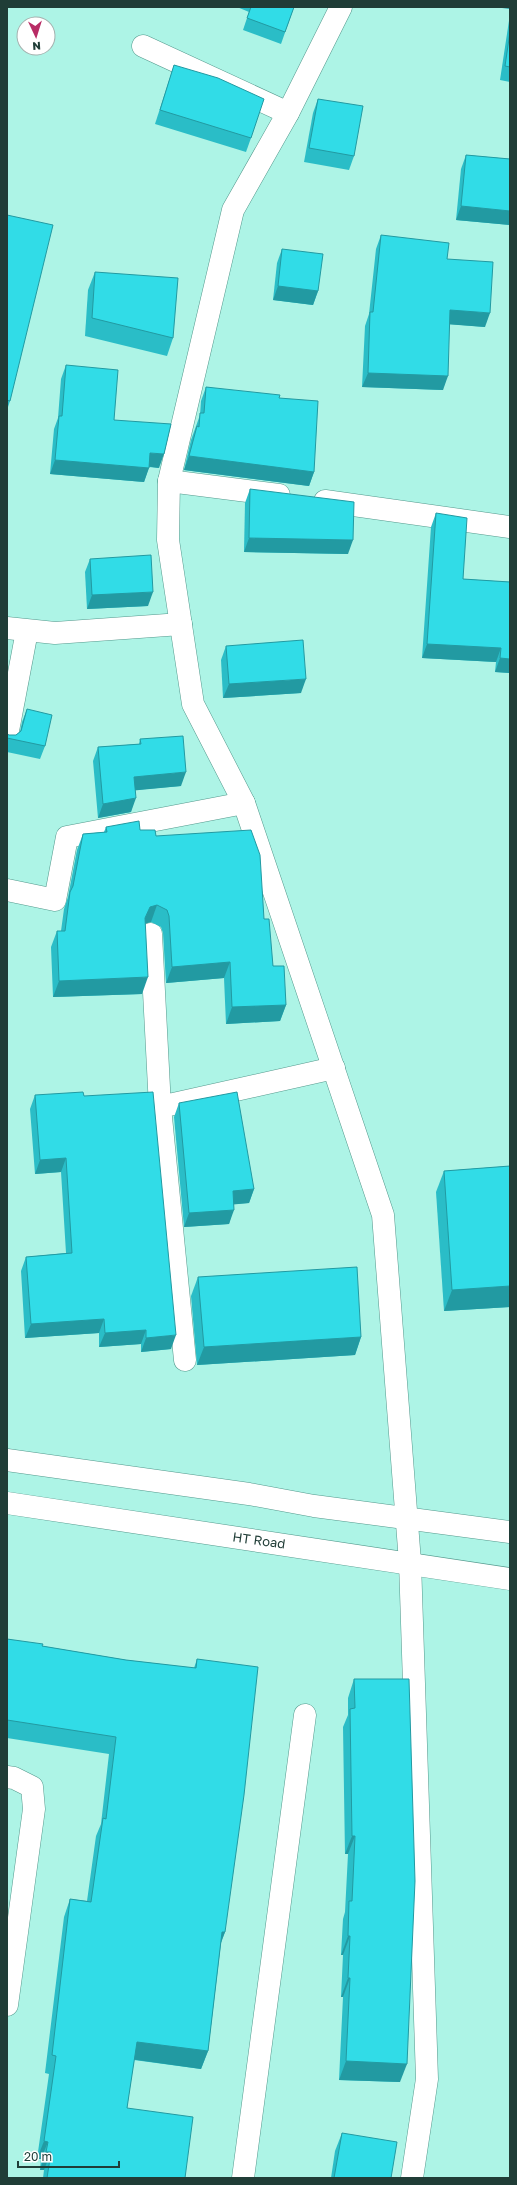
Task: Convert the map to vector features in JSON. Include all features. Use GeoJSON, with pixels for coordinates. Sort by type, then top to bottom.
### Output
{"type":"FeatureCollection","features":[{"type":"Feature","properties":{"kind":"street"},"geometry":{"type":"LineString","coordinates":[[341,7],[288,113],[233,210],[169,481],[168,540],[193,704],[244,803],[383,1215],[410,1562],[427,2079],[412,2178]]}},
{"type":"Feature","properties":{"kind":"street"},"geometry":{"type":"LineString","coordinates":[[142,46],[288,113]]}},
{"type":"Feature","properties":{"kind":"street"},"geometry":{"type":"LineString","coordinates":[[169,481],[430,514],[510,527]]}},
{"type":"Feature","properties":{"kind":"street"},"geometry":{"type":"LineString","coordinates":[[7,736],[17,629],[56,633],[181,624]]}},
{"type":"Feature","properties":{"kind":"street"},"geometry":{"type":"LineString","coordinates":[[7,890],[55,900],[67,837],[244,803]]}},
{"type":"Feature","properties":{"kind":"street"},"geometry":{"type":"LineString","coordinates":[[151,934],[160,1107],[184,1360]]}},
{"type":"Feature","properties":{"kind":"street"},"geometry":{"type":"LineString","coordinates":[[160,1107],[334,1068]]}},
{"type":"Feature","properties":{"kind":"street"},"geometry":{"type":"LineString","coordinates":[[7,1460],[249,1494],[314,1506],[510,1532]]}},
{"type":"Feature","properties":{"kind":"street","name":"HT Road"},"geometry":{"type":"LineString","coordinates":[[7,1503],[410,1562],[510,1579]]}},
{"type":"Feature","properties":{"kind":"street"},"geometry":{"type":"LineString","coordinates":[[243,2178],[305,1715]]}},
{"type":"Feature","properties":{"kind":"street"},"geometry":{"type":"LineString","coordinates":[[7,1777],[14,1778],[32,1788],[34,1809],[7,2005]]}},
{"type":"Feature","properties":{"kind":"building"},"geometry":{"type":"Polygon","coordinates":[[[251,7],[294,7],[285,32],[247,18],[251,7]]]}},
{"type":"Feature","properties":{"kind":"building"},"geometry":{"type":"Polygon","coordinates":[[[510,32],[510,67],[505,66],[510,32]]]}},
{"type":"Feature","properties":{"kind":"building"},"geometry":{"type":"Polygon","coordinates":[[[174,65],[218,78],[264,99],[251,138],[160,110],[174,65]]]}},
{"type":"Feature","properties":{"kind":"building"},"geometry":{"type":"Polygon","coordinates":[[[318,99],[363,106],[354,156],[309,148],[318,99]]]}},
{"type":"Feature","properties":{"kind":"building"},"geometry":{"type":"Polygon","coordinates":[[[466,155],[510,159],[510,211],[461,206],[466,155]]]}},
{"type":"Feature","properties":{"kind":"building"},"geometry":{"type":"Polygon","coordinates":[[[7,215],[53,225],[10,401],[7,400],[7,215]]]}},
{"type":"Feature","properties":{"kind":"building"},"geometry":{"type":"Polygon","coordinates":[[[381,235],[449,243],[447,259],[493,262],[490,313],[450,310],[448,376],[368,373],[370,312],[373,312],[381,235]]]}},
{"type":"Feature","properties":{"kind":"building"},"geometry":{"type":"Polygon","coordinates":[[[282,249],[323,254],[318,291],[278,286],[282,249]]]}},
{"type":"Feature","properties":{"kind":"building"},"geometry":{"type":"Polygon","coordinates":[[[95,272],[178,278],[173,338],[92,318],[95,272]]]}},
{"type":"Feature","properties":{"kind":"building"},"geometry":{"type":"Polygon","coordinates":[[[66,365],[118,370],[114,420],[171,424],[164,454],[150,453],[149,468],[55,460],[59,416],[62,416],[66,365]]]}},
{"type":"Feature","properties":{"kind":"building"},"geometry":{"type":"Polygon","coordinates":[[[206,387],[280,395],[279,398],[318,401],[314,472],[189,456],[197,426],[199,427],[200,413],[204,413],[206,387]]]}},
{"type":"Feature","properties":{"kind":"building"},"geometry":{"type":"Polygon","coordinates":[[[250,489],[354,502],[353,540],[249,538],[250,489]]]}},
{"type":"Feature","properties":{"kind":"building"},"geometry":{"type":"Polygon","coordinates":[[[436,513],[467,518],[463,579],[510,582],[510,659],[500,658],[501,648],[427,644],[436,513]]]}},
{"type":"Feature","properties":{"kind":"building"},"geometry":{"type":"Polygon","coordinates":[[[151,555],[153,592],[92,595],[90,559],[151,555]]]}},
{"type":"Feature","properties":{"kind":"building"},"geometry":{"type":"Polygon","coordinates":[[[303,640],[306,679],[229,684],[226,646],[303,640]]]}},
{"type":"Feature","properties":{"kind":"building"},"geometry":{"type":"Polygon","coordinates":[[[27,709],[52,715],[45,746],[7,738],[7,734],[16,735],[21,731],[27,709]]]}},
{"type":"Feature","properties":{"kind":"building"},"geometry":{"type":"Polygon","coordinates":[[[183,736],[186,772],[134,777],[136,798],[103,804],[98,747],[141,744],[140,739],[183,736]]]}},
{"type":"Feature","properties":{"kind":"building"},"geometry":{"type":"Polygon","coordinates":[[[139,821],[140,830],[155,830],[156,836],[251,830],[260,855],[264,919],[269,919],[273,966],[284,966],[286,1005],[232,1007],[230,962],[172,967],[169,916],[167,910],[157,905],[150,907],[145,918],[148,977],[59,981],[57,931],[65,931],[70,892],[73,886],[83,834],[107,832],[106,827],[139,821]]]}},
{"type":"Feature","properties":{"kind":"building"},"geometry":{"type":"Polygon","coordinates":[[[83,1092],[84,1096],[153,1092],[176,1335],[146,1338],[146,1330],[105,1333],[104,1319],[31,1324],[26,1257],[72,1253],[66,1158],[40,1160],[35,1095],[83,1092]]]}},
{"type":"Feature","properties":{"kind":"building"},"geometry":{"type":"Polygon","coordinates":[[[237,1092],[254,1189],[233,1191],[234,1210],[189,1213],[179,1103],[237,1092]]]}},
{"type":"Feature","properties":{"kind":"building"},"geometry":{"type":"Polygon","coordinates":[[[510,1166],[510,1286],[452,1290],[444,1171],[510,1166]]]}},
{"type":"Feature","properties":{"kind":"building"},"geometry":{"type":"Polygon","coordinates":[[[357,1267],[361,1337],[204,1347],[198,1277],[357,1267]]]}},
{"type":"Feature","properties":{"kind":"building"},"geometry":{"type":"Polygon","coordinates":[[[7,1639],[43,1644],[42,1646],[126,1660],[196,1668],[197,1659],[258,1667],[244,1795],[225,1932],[222,1932],[208,2051],[137,2042],[127,2108],[193,2117],[185,2178],[47,2178],[51,2152],[46,2152],[48,2142],[44,2141],[56,2056],[52,2055],[70,1899],[91,1902],[103,1818],[106,1819],[116,1737],[7,1720],[7,1639]]]}},
{"type":"Feature","properties":{"kind":"building"},"geometry":{"type":"Polygon","coordinates":[[[354,1679],[409,1679],[415,1881],[407,2064],[346,2061],[350,1978],[348,1978],[350,1936],[348,1936],[349,1901],[352,1901],[355,1836],[352,1836],[350,1709],[355,1708],[354,1679]]]}},
{"type":"Feature","properties":{"kind":"building"},"geometry":{"type":"Polygon","coordinates":[[[342,2133],[397,2142],[391,2178],[334,2178],[342,2133]]]}}]}
